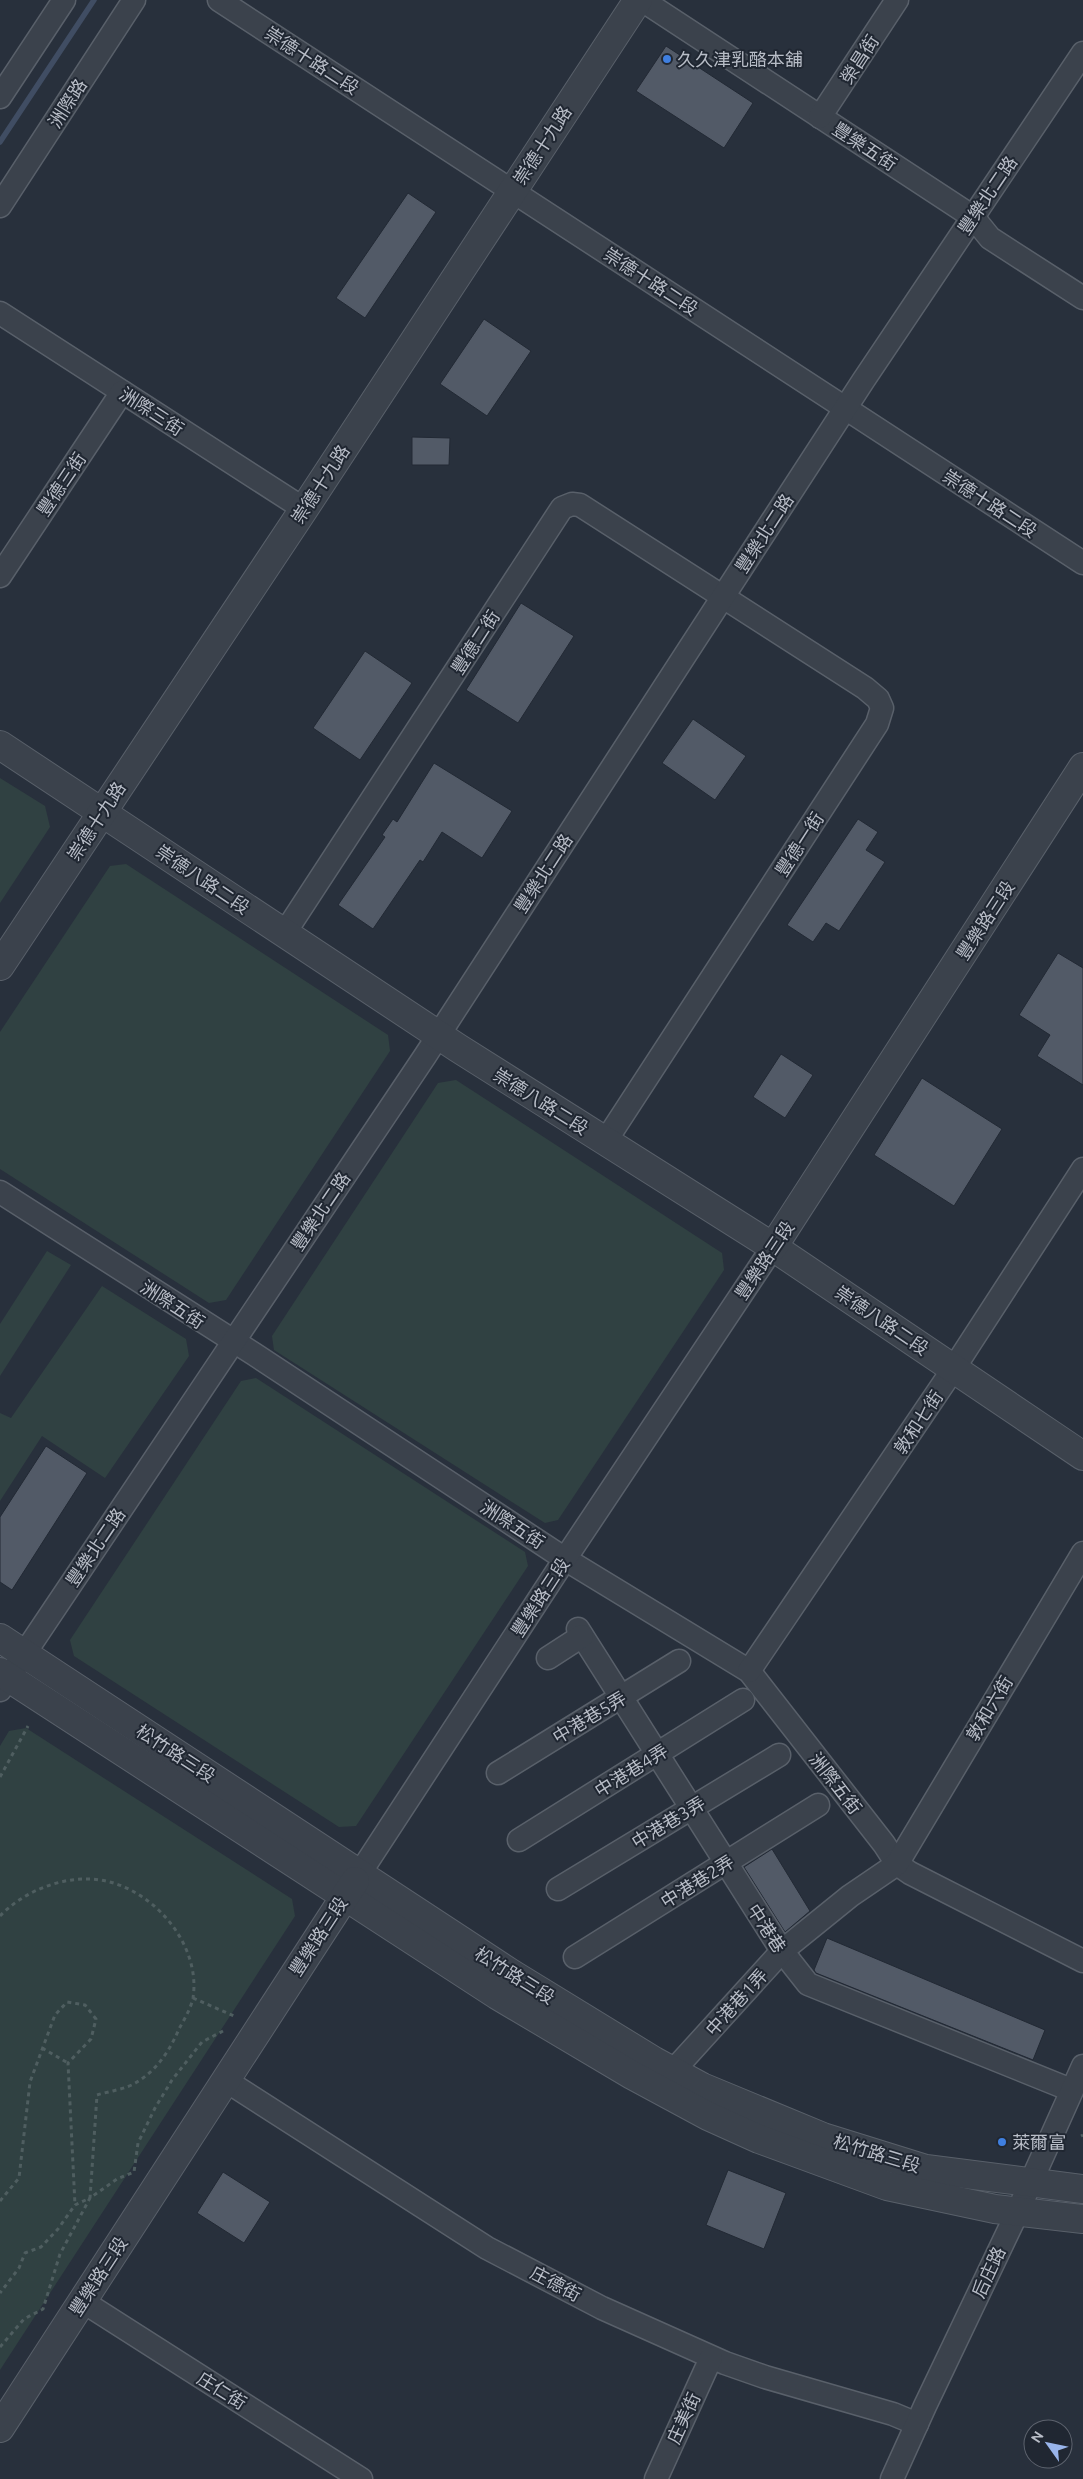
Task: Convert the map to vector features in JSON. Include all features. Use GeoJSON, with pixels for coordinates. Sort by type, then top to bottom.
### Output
{"type":"FeatureCollection","features":[{"type":"Feature","properties":{"kind":"street"},"geometry":{"type":"LineString","coordinates":[[0,97],[64,0]]}},
{"type":"Feature","properties":{"kind":"street","name":"洲際路"},"geometry":{"type":"LineString","coordinates":[[0,206],[134,0]]}},
{"type":"Feature","properties":{"kind":"street","name":"崇德十路二段"},"geometry":{"type":"LineString","coordinates":[[219,0],[1083,563]]}},
{"type":"Feature","properties":{"kind":"street","name":"崇德十九路"},"geometry":{"type":"LineString","coordinates":[[0,966],[304,509],[638,0]]}},
{"type":"Feature","properties":{"kind":"street","name":"豐樂五街"},"geometry":{"type":"LineString","coordinates":[[642,0],[972,217],[990,238],[1083,298]]}},
{"type":"Feature","properties":{"kind":"street","name":"榮昌街"},"geometry":{"type":"LineString","coordinates":[[820,117],[897,0]]}},
{"type":"Feature","properties":{"kind":"street","name":"豐樂北二路"},"geometry":{"type":"LineString","coordinates":[[3,1680],[24,1654],[438,1035],[846,408],[1083,53]]}},
{"type":"Feature","properties":{"kind":"street","name":"洲際三街"},"geometry":{"type":"LineString","coordinates":[[0,312],[304,509]]}},
{"type":"Feature","properties":{"kind":"street","name":"豐德三街"},"geometry":{"type":"LineString","coordinates":[[0,576],[122,392]]}},
{"type":"Feature","properties":{"kind":"street","name":"豐德二街"},"geometry":{"type":"LineString","coordinates":[[284,934],[562,508],[572,504],[580,504],[723,597]]}},
{"type":"Feature","properties":{"kind":"street","name":"豐德一街"},"geometry":{"type":"LineString","coordinates":[[605,1142],[877,724],[882,708],[878,699],[865,688],[723,597]]}},
{"type":"Feature","properties":{"kind":"street","name":"崇德八路二段"},"geometry":{"type":"LineString","coordinates":[[0,745],[438,1035],[773,1247],[1083,1456]]}},
{"type":"Feature","properties":{"kind":"street","name":"豐樂路三段"},"geometry":{"type":"LineString","coordinates":[[0,2428],[344,1896],[773,1247],[1083,767]]}},
{"type":"Feature","properties":{"kind":"street","name":"敦和七街"},"geometry":{"type":"LineString","coordinates":[[749,1671],[954,1368],[1083,1169]]}},
{"type":"Feature","properties":{"kind":"street","name":"洲際五街"},"geometry":{"type":"LineString","coordinates":[[0,1192],[565,1559],[749,1671],[884,1844],[897,1864],[910,1873],[1083,1961]]}},
{"type":"Feature","properties":{"kind":"street","name":"敦和六街"},"geometry":{"type":"LineString","coordinates":[[897,1864],[1083,1553]]}},
{"type":"Feature","properties":{"kind":"street","name":"中港巷"},"geometry":{"type":"LineString","coordinates":[[548,1658],[580,1632],[782,1951],[808,1984],[1071,2090]]}},
{"type":"Feature","properties":{"kind":"street","name":"松竹路三段"},"geometry":{"type":"LineString","coordinates":[[0,1638],[512,1974],[673,2071],[750,2107],[832,2140],[926,2169],[1083,2189]]}},
{"type":"Feature","properties":{"kind":"street","name":"中港巷5弄"},"geometry":{"type":"LineString","coordinates":[[498,1773],[679,1661]]}},
{"type":"Feature","properties":{"kind":"street","name":"松竹路三段"},"geometry":{"type":"LineString","coordinates":[[3,1680],[537,2019],[632,2075],[708,2116],[752,2136],[887,2186],[937,2198],[1083,2219]]}},
{"type":"Feature","properties":{"kind":"street","name":"中港巷4弄"},"geometry":{"type":"LineString","coordinates":[[519,1840],[743,1700]]}},
{"type":"Feature","properties":{"kind":"street","name":"中港巷3弄"},"geometry":{"type":"LineString","coordinates":[[558,1889],[779,1755]]}},
{"type":"Feature","properties":{"kind":"street","name":"中港巷2弄"},"geometry":{"type":"LineString","coordinates":[[575,1957],[818,1805]]}},
{"type":"Feature","properties":{"kind":"street","name":"中港巷1弄"},"geometry":{"type":"LineString","coordinates":[[673,2071],[782,1951],[850,1896],[897,1864]]}},
{"type":"Feature","properties":{"kind":"street","name":"后庄路"},"geometry":{"type":"LineString","coordinates":[[892,2479],[1018,2211],[1083,2066]]}},
{"type":"Feature","properties":{"kind":"street","name":"庄德街"},"geometry":{"type":"LineString","coordinates":[[225,2080],[487,2248],[602,2308],[711,2358],[765,2377],[893,2414],[917,2424]]}},
{"type":"Feature","properties":{"kind":"street","name":"庄仁街"},"geometry":{"type":"LineString","coordinates":[[82,2301],[361,2479]]}},
{"type":"Feature","properties":{"kind":"street","name":"庄美街"},"geometry":{"type":"LineString","coordinates":[[656,2479],[711,2358]]}},
{"type":"Feature","properties":{"kind":"path"},"geometry":{"type":"LineString","coordinates":[[0,1777],[28,1726]]}},
{"type":"Feature","properties":{"kind":"path"},"geometry":{"type":"LineString","coordinates":[[0,1916],[29,1893],[65,1881],[90,1878],[121,1885],[145,1899],[164,1915],[180,1936],[192,1968],[192,1998],[170,2049],[157,2065],[137,2083],[97,2095],[90,2198],[60,2254],[43,2310],[24,2320],[0,2347]]}},
{"type":"Feature","properties":{"kind":"path"},"geometry":{"type":"LineString","coordinates":[[192,1998],[234,2016]]}},
{"type":"Feature","properties":{"kind":"path"},"geometry":{"type":"LineString","coordinates":[[0,2200],[19,2178],[30,2082],[55,2016],[68,2002],[86,2005],[96,2020],[91,2039],[68,2063],[75,2205]]}},
{"type":"Feature","properties":{"kind":"path"},"geometry":{"type":"LineString","coordinates":[[0,2293],[19,2268],[25,2253],[40,2247],[58,2229],[75,2205],[90,2198],[117,2179],[134,2172],[138,2143],[155,2108],[172,2080],[202,2042],[223,2031]]}},
{"type":"Feature","properties":{"kind":"path"},"geometry":{"type":"LineString","coordinates":[[42,2048],[68,2063]]}},
{"type":"Feature","properties":{"kind":"shaded area"},"geometry":{"type":"Polygon","coordinates":[[[0,778],[45,806],[50,827],[0,903],[0,778]]]}},
{"type":"Feature","properties":{"kind":"shaded area"},"geometry":{"type":"Polygon","coordinates":[[[126,864],[388,1035],[390,1051],[226,1300],[209,1303],[0,1169],[0,1032],[110,866],[126,864]]]}},
{"type":"Feature","properties":{"kind":"shaded area"},"geometry":{"type":"Polygon","coordinates":[[[456,1080],[722,1253],[724,1270],[558,1520],[545,1523],[274,1350],[272,1336],[438,1083],[456,1080]]]}},
{"type":"Feature","properties":{"kind":"shaded area"},"geometry":{"type":"Polygon","coordinates":[[[47,1251],[71,1265],[0,1376],[0,1324],[47,1251]]]}},
{"type":"Feature","properties":{"kind":"shaded area"},"geometry":{"type":"Polygon","coordinates":[[[102,1286],[186,1339],[189,1356],[105,1478],[42,1436],[0,1501],[0,1413],[11,1418],[102,1286]]]}},
{"type":"Feature","properties":{"kind":"shaded area"},"geometry":{"type":"Polygon","coordinates":[[[256,1378],[525,1552],[528,1566],[356,1826],[339,1827],[74,1656],[70,1640],[241,1381],[256,1378]]]}},
{"type":"Feature","properties":{"kind":"shaded area"},"geometry":{"type":"Polygon","coordinates":[[[26,1728],[292,1899],[295,1916],[0,2370],[0,1746],[9,1731],[26,1728]]]}},
{"type":"Feature","properties":{"kind":"building"},"geometry":{"type":"Polygon","coordinates":[[[666,46],[753,103],[724,148],[636,91],[666,46]]]}},
{"type":"Feature","properties":{"kind":"building"},"geometry":{"type":"Polygon","coordinates":[[[408,193],[436,212],[365,318],[336,298],[408,193]]]}},
{"type":"Feature","properties":{"kind":"building"},"geometry":{"type":"Polygon","coordinates":[[[484,319],[531,351],[487,416],[440,384],[484,319]]]}},
{"type":"Feature","properties":{"kind":"building"},"geometry":{"type":"Polygon","coordinates":[[[412,437],[450,438],[449,465],[412,465],[412,437]]]}},
{"type":"Feature","properties":{"kind":"building"},"geometry":{"type":"Polygon","coordinates":[[[521,603],[574,636],[518,723],[466,690],[521,603]]]}},
{"type":"Feature","properties":{"kind":"building"},"geometry":{"type":"Polygon","coordinates":[[[365,651],[412,683],[360,760],[313,728],[365,651]]]}},
{"type":"Feature","properties":{"kind":"building"},"geometry":{"type":"Polygon","coordinates":[[[693,719],[746,756],[715,800],[662,763],[693,719]]]}},
{"type":"Feature","properties":{"kind":"building"},"geometry":{"type":"Polygon","coordinates":[[[434,763],[512,811],[482,858],[442,832],[423,862],[420,860],[373,929],[338,905],[385,837],[382,835],[393,819],[397,822],[434,763]]]}},
{"type":"Feature","properties":{"kind":"building"},"geometry":{"type":"Polygon","coordinates":[[[858,819],[878,832],[866,850],[885,862],[839,931],[826,923],[813,942],[787,925],[858,819]]]}},
{"type":"Feature","properties":{"kind":"building"},"geometry":{"type":"Polygon","coordinates":[[[1058,953],[1083,968],[1083,1085],[1037,1056],[1050,1035],[1019,1015],[1058,953]]]}},
{"type":"Feature","properties":{"kind":"building"},"geometry":{"type":"Polygon","coordinates":[[[781,1054],[813,1075],[785,1118],[753,1097],[781,1054]]]}},
{"type":"Feature","properties":{"kind":"building"},"geometry":{"type":"Polygon","coordinates":[[[922,1078],[1002,1129],[954,1206],[874,1155],[922,1078]]]}},
{"type":"Feature","properties":{"kind":"building"},"geometry":{"type":"Polygon","coordinates":[[[46,1446],[87,1473],[12,1590],[0,1582],[0,1517],[46,1446]]]}},
{"type":"Feature","properties":{"kind":"building"},"geometry":{"type":"Polygon","coordinates":[[[772,1849],[810,1911],[785,1932],[744,1867],[772,1849]]]}},
{"type":"Feature","properties":{"kind":"building"},"geometry":{"type":"Polygon","coordinates":[[[827,1938],[1045,2030],[1033,2060],[816,1973],[814,1970],[827,1938]]]}},
{"type":"Feature","properties":{"kind":"building"},"geometry":{"type":"Polygon","coordinates":[[[728,2170],[786,2193],[764,2249],[706,2225],[728,2170]]]}},
{"type":"Feature","properties":{"kind":"building"},"geometry":{"type":"Polygon","coordinates":[[[223,2172],[270,2202],[244,2243],[197,2213],[223,2172]]]}},
{"type":"Feature","properties":{"kind":"waterway"},"geometry":{"type":"LineString","coordinates":[[0,142],[94,0]]}},
{"type":"Feature","properties":{"kind":"place","name":"久久津乳酪本舖"},"geometry":{"type":"Point","coordinates":[667,59]}},
{"type":"Feature","properties":{"kind":"place","name":"萊爾富"},"geometry":{"type":"Point","coordinates":[1002,2142]}}]}
